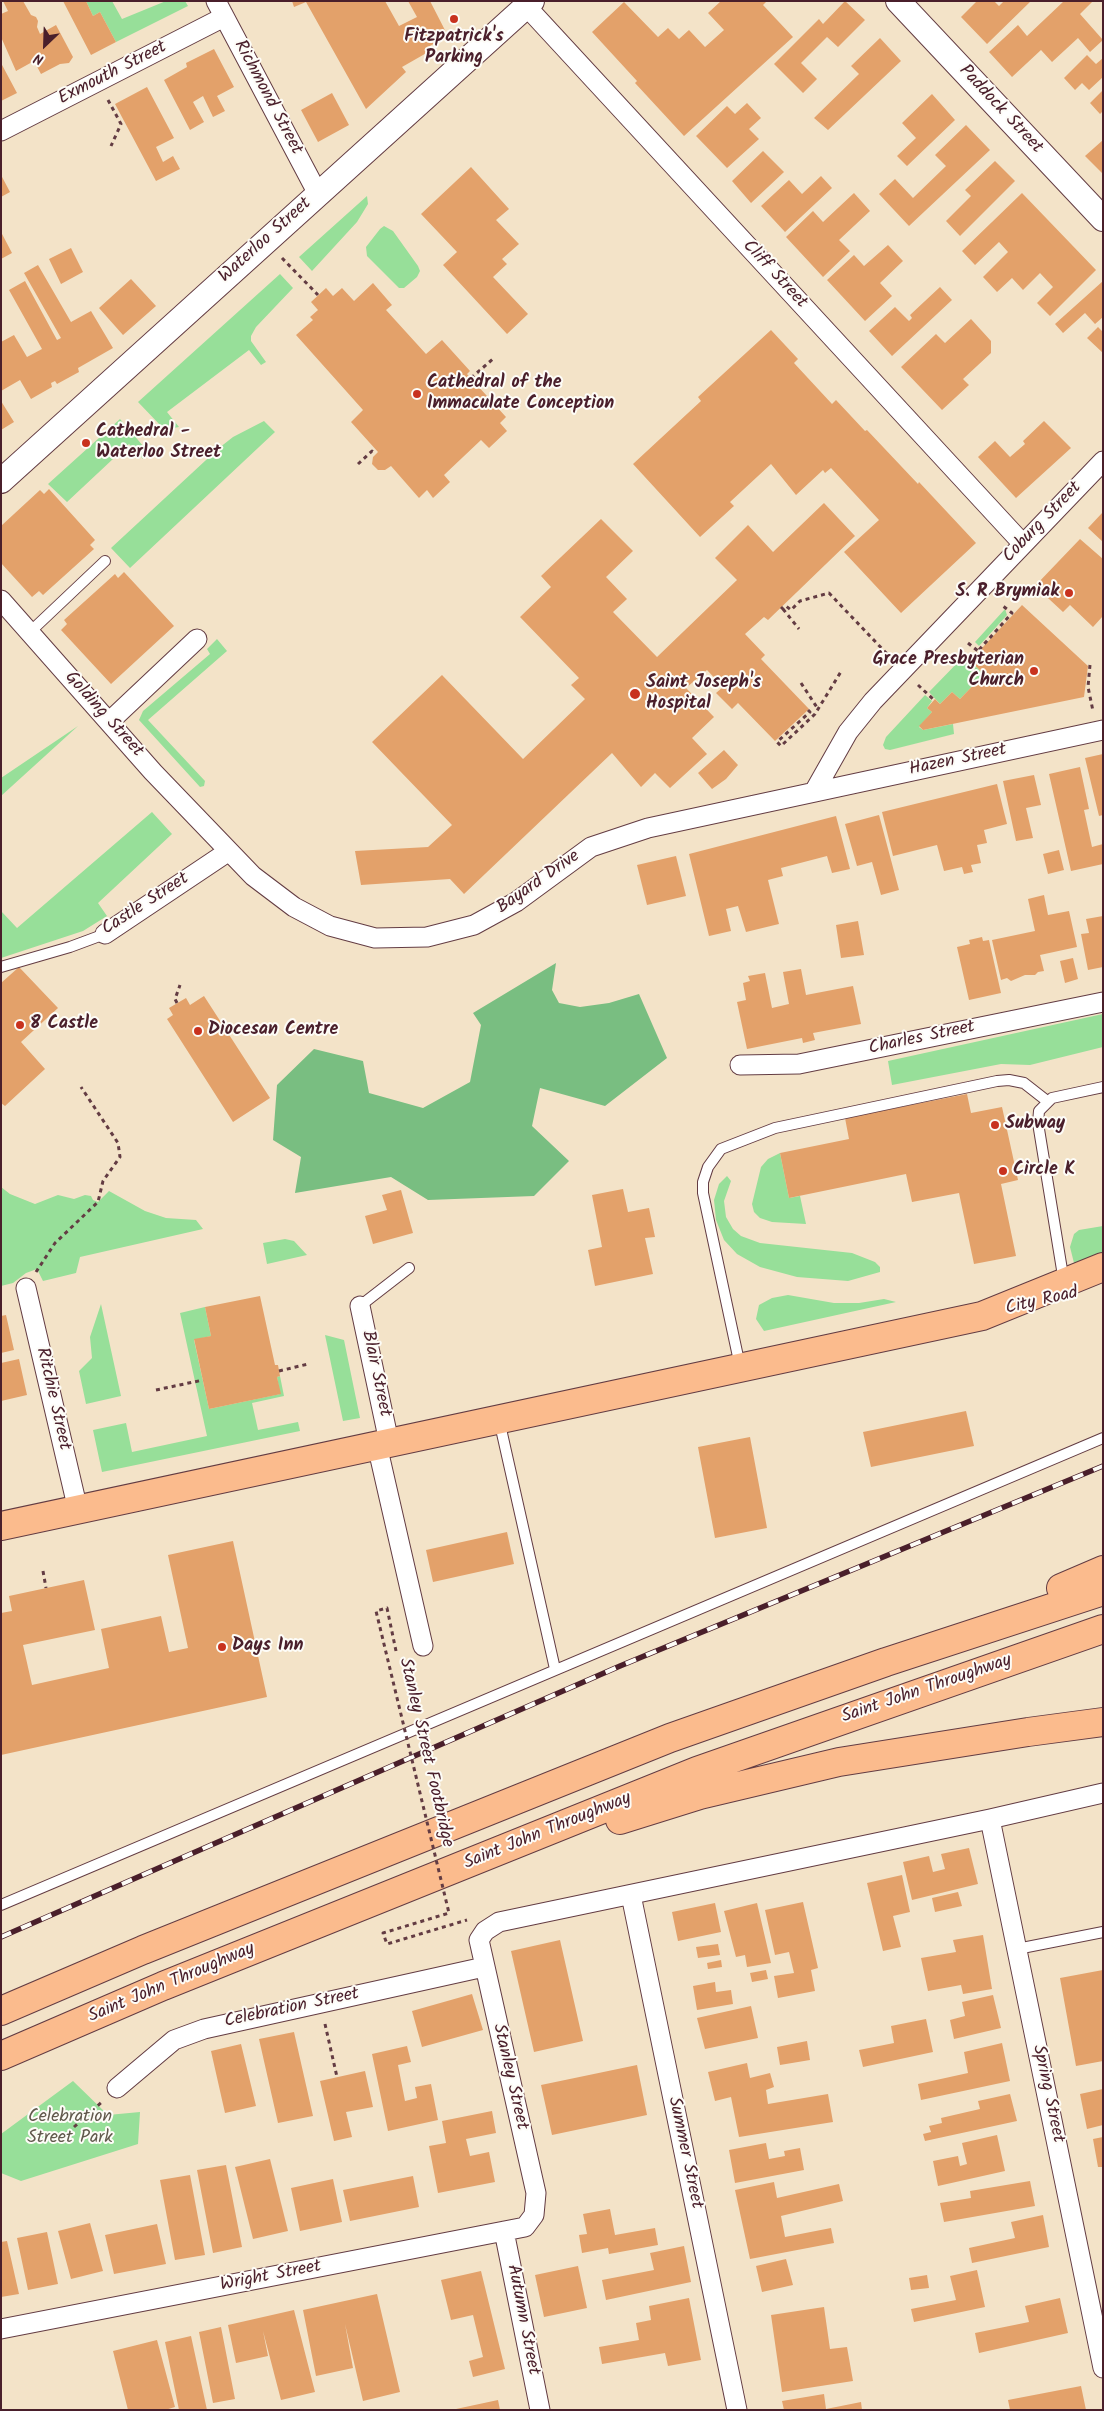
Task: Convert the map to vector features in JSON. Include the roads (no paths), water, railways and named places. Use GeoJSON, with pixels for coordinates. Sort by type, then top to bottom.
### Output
{"type":"FeatureCollection","features":[{"type":"Feature","properties":{"kind":"main road"},"geometry":{"type":"LineString","coordinates":[[1,1526],[982,1316],[1103,1267]]}},
{"type":"Feature","properties":{"kind":"main road","name":"City Road"},"geometry":{"type":"LineString","coordinates":[[982,1316],[1103,1288]]}},
{"type":"Feature","properties":{"kind":"main road"},"geometry":{"type":"LineString","coordinates":[[886,1662],[1103,1570]]}},
{"type":"Feature","properties":{"kind":"main road"},"geometry":{"type":"LineString","coordinates":[[1,2011],[152,1946],[670,1738],[886,1662],[1103,1591]]}},
{"type":"Feature","properties":{"kind":"main road","name":"Saint John Throughway"},"geometry":{"type":"LineString","coordinates":[[1,2056],[164,1986],[421,1884],[697,1771],[1103,1629]]}},
{"type":"Feature","properties":{"kind":"main road"},"geometry":{"type":"LineString","coordinates":[[421,1884],[700,1794],[757,1780],[839,1762],[1103,1722]]}},
{"type":"Feature","properties":{"kind":"street","name":"Paddock Street"},"geometry":{"type":"LineString","coordinates":[[898,1],[1103,220]]}},
{"type":"Feature","properties":{"kind":"street","name":"Waterloo Street"},"geometry":{"type":"LineString","coordinates":[[1,480],[529,4]]}},
{"type":"Feature","properties":{"kind":"street","name":"Cliff Street"},"geometry":{"type":"LineString","coordinates":[[529,4],[1022,544]]}},
{"type":"Feature","properties":{"kind":"street","name":"Richmond Street"},"geometry":{"type":"LineString","coordinates":[[220,9],[318,194]]}},
{"type":"Feature","properties":{"kind":"street","name":"Exmouth Street"},"geometry":{"type":"LineString","coordinates":[[1,132],[98,82],[220,9]]}},
{"type":"Feature","properties":{"kind":"street","name":"Coburg Street"},"geometry":{"type":"LineString","coordinates":[[814,792],[848,732],[903,670],[1103,461]]}},
{"type":"Feature","properties":{"kind":"street","name":"Golding Street"},"geometry":{"type":"LineString","coordinates":[[1,600],[207,829]]}},
{"type":"Feature","properties":{"kind":"street"},"geometry":{"type":"LineString","coordinates":[[109,722],[197,639]]}},
{"type":"Feature","properties":{"kind":"street","name":"Hazen Street"},"geometry":{"type":"LineString","coordinates":[[814,792],[1103,730]]}},
{"type":"Feature","properties":{"kind":"street","name":"Bayard Drive"},"geometry":{"type":"LineString","coordinates":[[207,829],[253,876],[294,907],[330,926],[375,938],[427,937],[474,926],[516,902],[580,854],[604,841],[648,828],[814,792]]}},
{"type":"Feature","properties":{"kind":"street","name":"Castle Street"},"geometry":{"type":"LineString","coordinates":[[105,934],[229,851]]}},
{"type":"Feature","properties":{"kind":"street","name":"Charles Street"},"geometry":{"type":"LineString","coordinates":[[740,1065],[799,1064],[1103,1002]]}},
{"type":"Feature","properties":{"kind":"street","name":"Ritchie Street"},"geometry":{"type":"LineString","coordinates":[[26,1288],[78,1510]]}},
{"type":"Feature","properties":{"kind":"street","name":"Blair Street"},"geometry":{"type":"LineString","coordinates":[[360,1306],[383,1444],[423,1646]]}},
{"type":"Feature","properties":{"kind":"street"},"geometry":{"type":"LineString","coordinates":[[631,1895],[990,1819],[1103,1793]]}},
{"type":"Feature","properties":{"kind":"street","name":"Spring Street"},"geometry":{"type":"LineString","coordinates":[[990,1819],[1103,2368]]}},
{"type":"Feature","properties":{"kind":"street","name":"Stanley Street"},"geometry":{"type":"LineString","coordinates":[[534,2215],[536,2193],[484,1967],[482,1935],[499,1922],[631,1895]]}},
{"type":"Feature","properties":{"kind":"street","name":"Summer Street"},"geometry":{"type":"LineString","coordinates":[[631,1895],[737,2410]]}},
{"type":"Feature","properties":{"kind":"street","name":"Celebration Street"},"geometry":{"type":"LineString","coordinates":[[117,2088],[174,2040],[204,2029],[484,1967]]}},
{"type":"Feature","properties":{"kind":"street","name":"Wright Street"},"geometry":{"type":"LineString","coordinates":[[1,2329],[525,2227],[534,2215]]}},
{"type":"Feature","properties":{"kind":"street","name":"Autumn Street"},"geometry":{"type":"LineString","coordinates":[[504,2231],[540,2410]]}},
{"type":"Feature","properties":{"kind":"lane"},"geometry":{"type":"LineString","coordinates":[[30,632],[105,561]]}},
{"type":"Feature","properties":{"kind":"lane","name":"Castle Street"},"geometry":{"type":"LineString","coordinates":[[1,966],[70,947],[105,934]]}},
{"type":"Feature","properties":{"kind":"lane"},"geometry":{"type":"LineString","coordinates":[[740,1367],[703,1193],[703,1182],[708,1166],[721,1149],[775,1128],[1008,1080],[1024,1083],[1047,1101]]}},
{"type":"Feature","properties":{"kind":"lane"},"geometry":{"type":"LineString","coordinates":[[1064,1283],[1038,1123],[1038,1111],[1047,1101],[1103,1087]]}},
{"type":"Feature","properties":{"kind":"lane"},"geometry":{"type":"LineString","coordinates":[[360,1306],[409,1268]]}},
{"type":"Feature","properties":{"kind":"lane"},"geometry":{"type":"LineString","coordinates":[[499,1419],[555,1669]]}},
{"type":"Feature","properties":{"kind":"lane"},"geometry":{"type":"LineString","coordinates":[[1,1905],[1103,1438]]}},
{"type":"Feature","properties":{"kind":"lane"},"geometry":{"type":"LineString","coordinates":[[1017,1949],[1103,1932]]}},
{"type":"Feature","properties":{"kind":"railway"},"geometry":{"type":"LineString","coordinates":[[1,1937],[620,1666],[1103,1466]]}},
{"type":"Feature","properties":{"kind":"place","name":"Fitzpatrick's Parking"},"geometry":{"type":"Point","coordinates":[454,19]}},
{"type":"Feature","properties":{"kind":"place","name":"Cathedral of the Immaculate Conception"},"geometry":{"type":"Point","coordinates":[417,394]}},
{"type":"Feature","properties":{"kind":"place","name":"Cathedral - Waterloo Street"},"geometry":{"type":"Point","coordinates":[86,443]}},
{"type":"Feature","properties":{"kind":"place","name":"S. R Brymiak"},"geometry":{"type":"Point","coordinates":[1069,593]}},
{"type":"Feature","properties":{"kind":"place","name":"Grace Presbyterian Church"},"geometry":{"type":"Point","coordinates":[1034,671]}},
{"type":"Feature","properties":{"kind":"place","name":"Saint Joseph's Hospital"},"geometry":{"type":"Point","coordinates":[635,694]}},
{"type":"Feature","properties":{"kind":"place","name":"8 Castle"},"geometry":{"type":"Point","coordinates":[20,1025]}},
{"type":"Feature","properties":{"kind":"place","name":"Diocesan Centre"},"geometry":{"type":"Point","coordinates":[198,1031]}},
{"type":"Feature","properties":{"kind":"place","name":"Subway"},"geometry":{"type":"Point","coordinates":[995,1125]}},
{"type":"Feature","properties":{"kind":"place","name":"Circle K"},"geometry":{"type":"Point","coordinates":[1003,1171]}},
{"type":"Feature","properties":{"kind":"place","name":"Days Inn"},"geometry":{"type":"Point","coordinates":[222,1647]}},
{"type":"Feature","properties":{"kind":"park label","name":"Celebration Street Park"},"geometry":{"type":"Point","coordinates":[70,2128]}}]}
